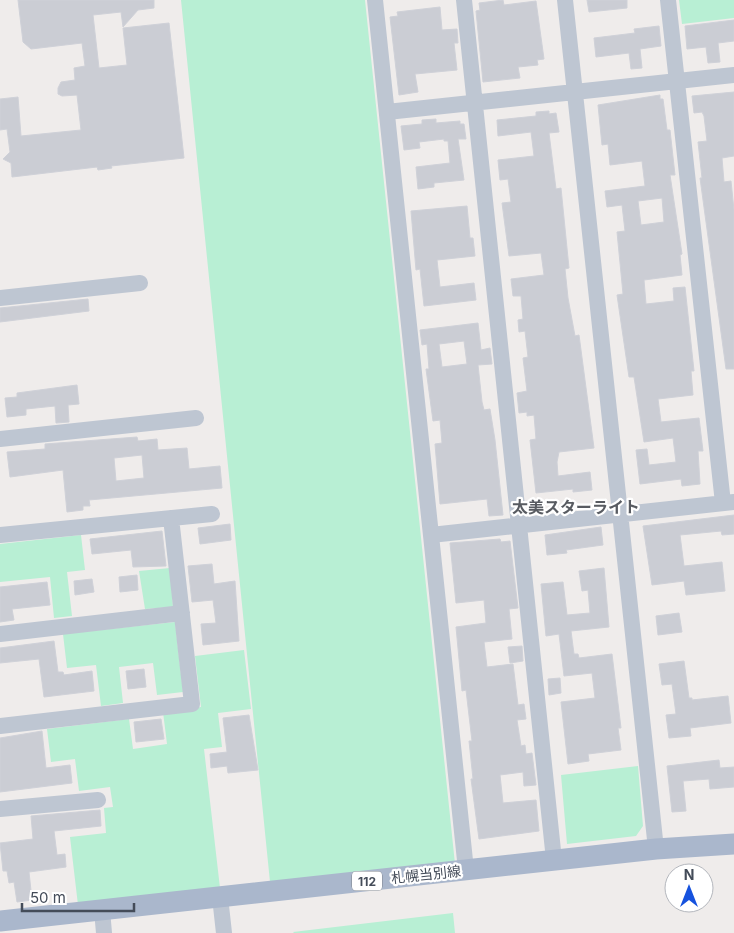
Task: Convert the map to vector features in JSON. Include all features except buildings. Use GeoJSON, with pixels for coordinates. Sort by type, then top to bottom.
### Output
{"type":"FeatureCollection","features":[{"type":"Feature","properties":{"kind":"main road","name":"札幌当別線"},"geometry":{"type":"LineString","coordinates":[[0,921],[656,849],[734,844]]}},
{"type":"Feature","properties":{"kind":"street"},"geometry":{"type":"LineString","coordinates":[[375,0],[466,870]]}},
{"type":"Feature","properties":{"kind":"street"},"geometry":{"type":"LineString","coordinates":[[464,0],[554,860]]}},
{"type":"Feature","properties":{"kind":"street"},"geometry":{"type":"LineString","coordinates":[[565,0],[656,849]]}},
{"type":"Feature","properties":{"kind":"street"},"geometry":{"type":"LineString","coordinates":[[431,535],[729,503],[668,0]]}},
{"type":"Feature","properties":{"kind":"street"},"geometry":{"type":"LineString","coordinates":[[387,112],[734,76]]}},
{"type":"Feature","properties":{"kind":"street"},"geometry":{"type":"LineString","coordinates":[[0,298],[140,283]]}},
{"type":"Feature","properties":{"kind":"street"},"geometry":{"type":"LineString","coordinates":[[0,439],[196,418]]}},
{"type":"Feature","properties":{"kind":"street"},"geometry":{"type":"LineString","coordinates":[[0,535],[212,514]]}},
{"type":"Feature","properties":{"kind":"street"},"geometry":{"type":"LineString","coordinates":[[0,726],[192,704],[171,518]]}},
{"type":"Feature","properties":{"kind":"street"},"geometry":{"type":"LineString","coordinates":[[0,634],[182,613]]}},
{"type":"Feature","properties":{"kind":"street"},"geometry":{"type":"LineString","coordinates":[[0,809],[98,800]]}},
{"type":"Feature","properties":{"kind":"street"},"geometry":{"type":"LineString","coordinates":[[220,897],[224,933]]}},
{"type":"Feature","properties":{"kind":"street"},"geometry":{"type":"LineString","coordinates":[[102,910],[104,933]]}},
{"type":"Feature","properties":{"kind":"green space"},"geometry":{"type":"Polygon","coordinates":[[[181,0],[365,0],[455,864],[270,882],[181,0]]]}},
{"type":"Feature","properties":{"kind":"green space"},"geometry":{"type":"Polygon","coordinates":[[[679,0],[734,0],[734,18],[682,24],[679,0]]]}},
{"type":"Feature","properties":{"kind":"green space"},"geometry":{"type":"Polygon","coordinates":[[[81,535],[85,570],[67,572],[72,616],[54,618],[50,577],[0,582],[0,544],[81,535]]]}},
{"type":"Feature","properties":{"kind":"green space"},"geometry":{"type":"Polygon","coordinates":[[[170,568],[173,607],[145,609],[139,571],[170,568]]]}},
{"type":"Feature","properties":{"kind":"green space"},"geometry":{"type":"Polygon","coordinates":[[[175,622],[183,692],[157,695],[153,663],[119,667],[123,703],[101,706],[96,665],[67,668],[63,634],[175,622]]]}},
{"type":"Feature","properties":{"kind":"green space"},"geometry":{"type":"Polygon","coordinates":[[[244,650],[251,709],[218,713],[222,747],[204,749],[220,888],[78,905],[70,837],[106,833],[104,808],[113,807],[110,787],[79,791],[75,759],[51,762],[47,729],[129,719],[133,749],[167,744],[163,712],[201,707],[195,656],[244,650]]]}},
{"type":"Feature","properties":{"kind":"green space"},"geometry":{"type":"Polygon","coordinates":[[[638,766],[643,826],[636,836],[567,844],[561,775],[638,766]]]}},
{"type":"Feature","properties":{"kind":"green space"},"geometry":{"type":"Polygon","coordinates":[[[453,913],[455,933],[293,932],[453,913]]]}},
{"type":"Feature","properties":{"kind":"district","name":"太美スターライト"},"geometry":{"type":"Point","coordinates":[576,507]}}]}
